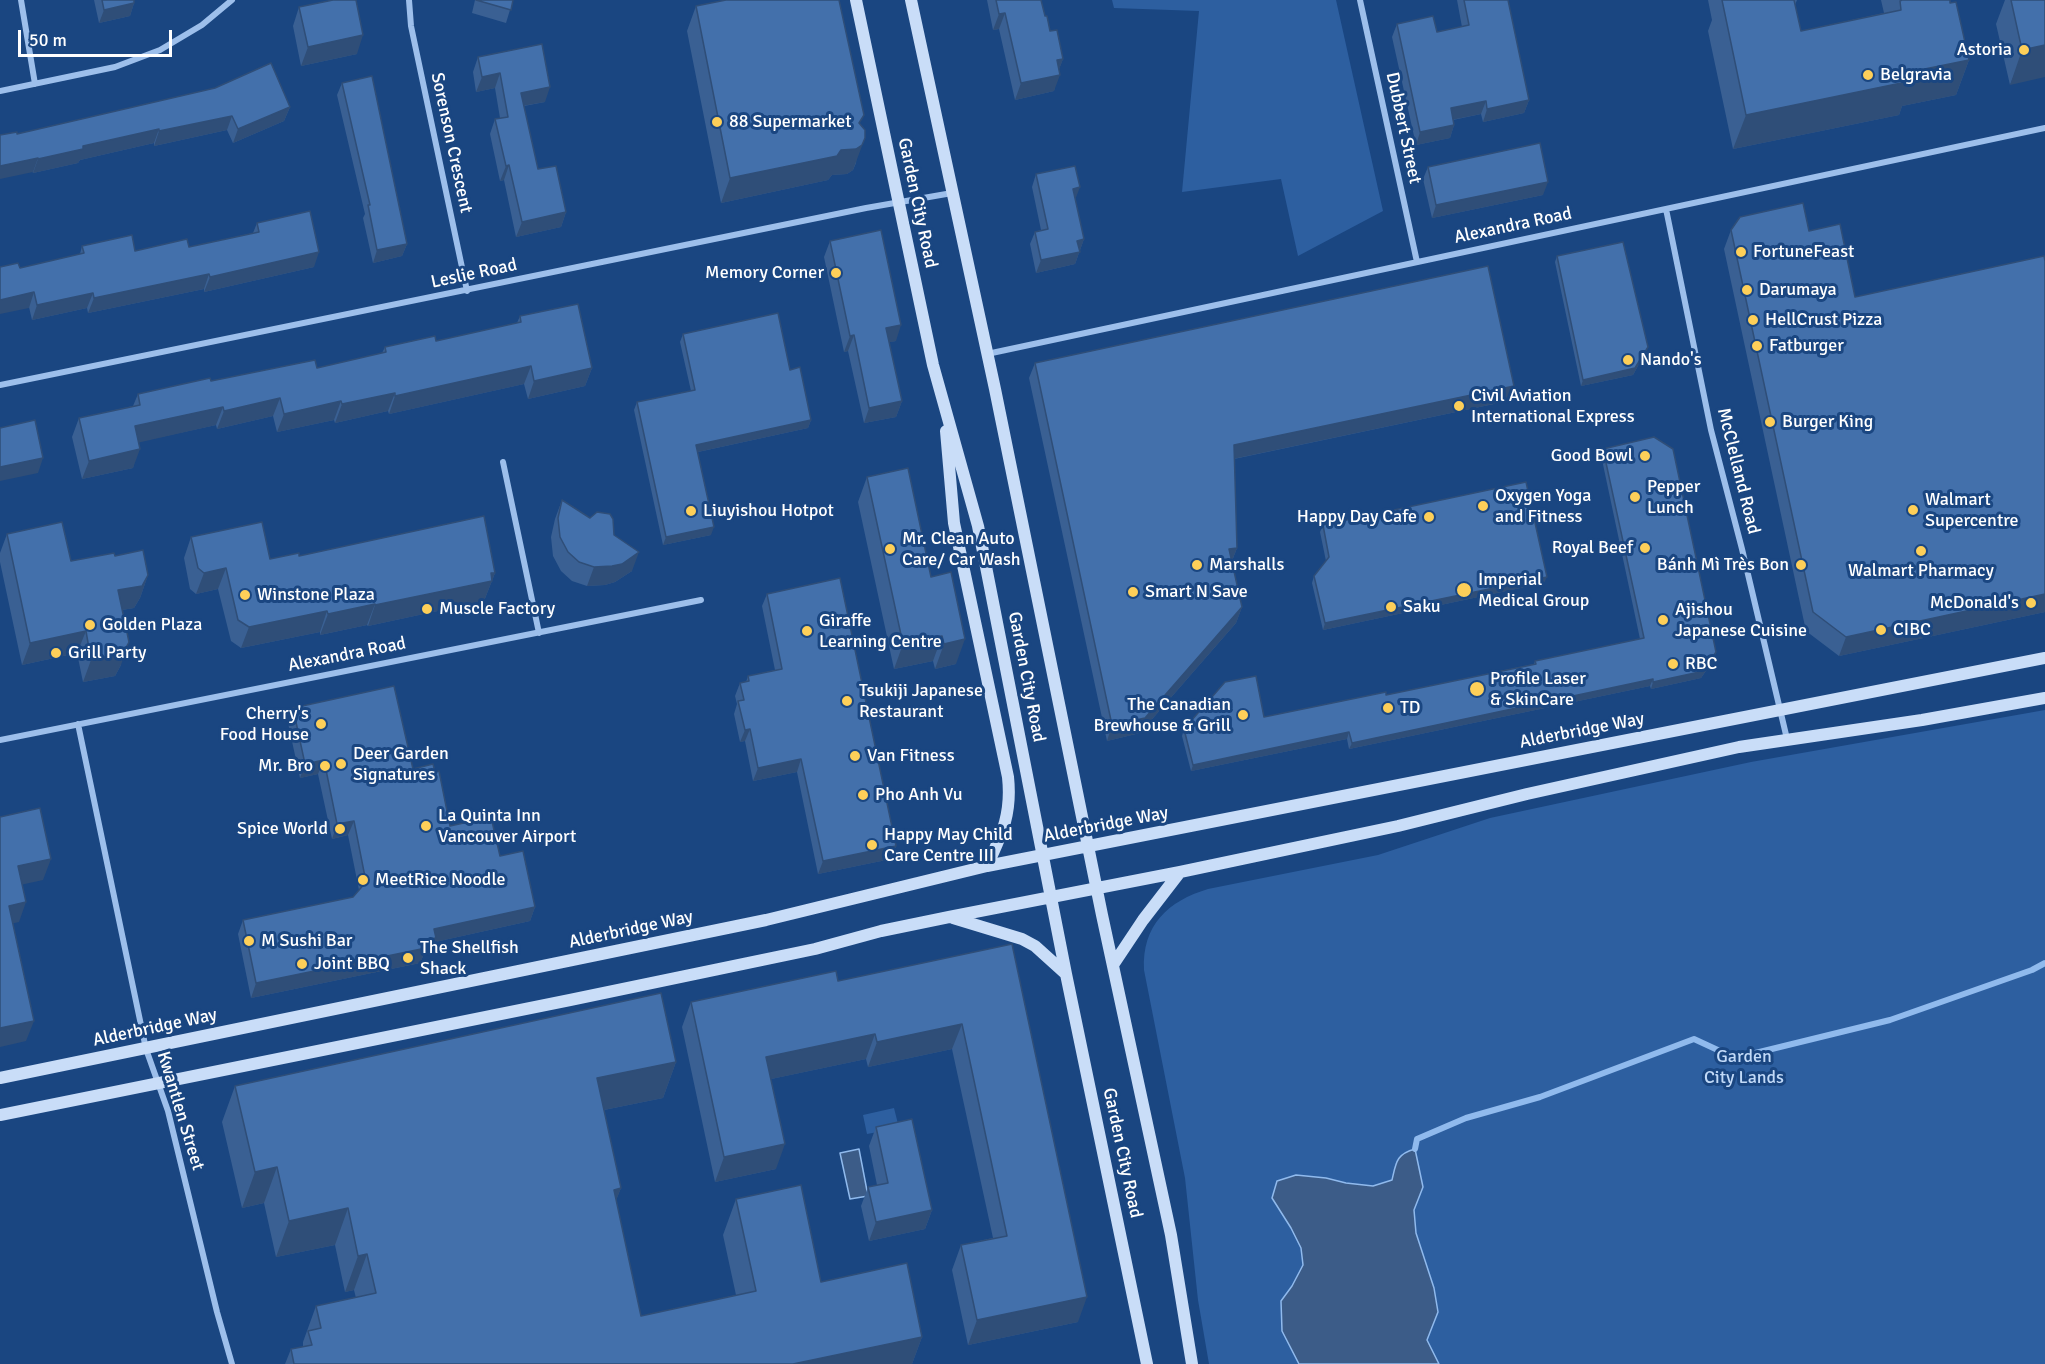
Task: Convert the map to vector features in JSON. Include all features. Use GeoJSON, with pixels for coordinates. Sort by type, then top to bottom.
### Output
{"type":"FeatureCollection","features":[{"type":"Feature","properties":{"kind":"main road","name":"Garden City Road"},"geometry":{"type":"LineString","coordinates":[[856,0],[945,412],[978,526],[1066,974],[1147,1364]]}},
{"type":"Feature","properties":{"kind":"main road","name":"Garden City Road"},"geometry":{"type":"LineString","coordinates":[[911,0],[1170,1234],[1192,1364]]}},
{"type":"Feature","properties":{"kind":"main road"},"geometry":{"type":"LineString","coordinates":[[945,412],[947,462],[954,523],[1008,777],[1010,798],[1003,831],[987,866]]}},
{"type":"Feature","properties":{"kind":"main road","name":"Alderbridge Way"},"geometry":{"type":"LineString","coordinates":[[0,1078],[766,920],[987,866],[2045,658]]}},
{"type":"Feature","properties":{"kind":"main road"},"geometry":{"type":"LineString","coordinates":[[0,1115],[815,949],[949,916],[1180,872],[1398,826],[1527,794],[1728,749],[1922,720],[2045,698]]}},
{"type":"Feature","properties":{"kind":"main road"},"geometry":{"type":"LineString","coordinates":[[1113,965],[1143,920],[1180,872]]}},
{"type":"Feature","properties":{"kind":"main road"},"geometry":{"type":"LineString","coordinates":[[949,916],[1022,939],[1035,946],[1066,974]]}},
{"type":"Feature","properties":{"kind":"street"},"geometry":{"type":"LineString","coordinates":[[21,0],[35,84]]}},
{"type":"Feature","properties":{"kind":"street"},"geometry":{"type":"LineString","coordinates":[[0,91],[116,67],[160,50],[202,25],[232,0]]}},
{"type":"Feature","properties":{"kind":"street","name":"Sorenson Crescent"},"geometry":{"type":"LineString","coordinates":[[409,0],[411,26],[467,291]]}},
{"type":"Feature","properties":{"kind":"street","name":"Dubbert Street"},"geometry":{"type":"LineString","coordinates":[[1360,0],[1416,262]]}},
{"type":"Feature","properties":{"kind":"street","name":"Alexandra Road"},"geometry":{"type":"LineString","coordinates":[[987,354],[2045,128]]}},
{"type":"Feature","properties":{"kind":"street","name":"Leslie Road"},"geometry":{"type":"LineString","coordinates":[[0,385],[467,291],[861,208],[953,193]]}},
{"type":"Feature","properties":{"kind":"street","name":"McClelland Road"},"geometry":{"type":"LineString","coordinates":[[1666,209],[1711,430],[1788,739]]}},
{"type":"Feature","properties":{"kind":"street"},"geometry":{"type":"LineString","coordinates":[[503,462],[539,633]]}},
{"type":"Feature","properties":{"kind":"street","name":"Alexandra Road"},"geometry":{"type":"LineString","coordinates":[[0,740],[701,600]]}},
{"type":"Feature","properties":{"kind":"street","name":"Kwantlen Street"},"geometry":{"type":"LineString","coordinates":[[78,724],[146,1049],[168,1111],[232,1364]]}},
{"type":"Feature","properties":{"kind":"green space"},"geometry":{"type":"Polygon","coordinates":[[[1112,0],[1336,0],[1383,211],[1298,256],[1281,179],[1182,192],[1199,11],[1114,8],[1112,0]]]}},
{"type":"Feature","properties":{"kind":"green space","name":"Garden City Lands"},"geometry":{"type":"Polygon","coordinates":[[[2045,710],[2045,1364],[1209,1364],[1198,1300],[1185,1178],[1144,970],[1148,940],[1153,928],[1170,908],[1181,900],[1208,889],[1378,855],[1490,818],[1751,762],[2045,710]]]}},
{"type":"Feature","properties":{"kind":"green space"},"geometry":{"type":"Polygon","coordinates":[[[894,1108],[899,1128],[867,1134],[863,1115],[894,1108]]]}},
{"type":"Feature","properties":{"kind":"shaded area"},"geometry":{"type":"Polygon","coordinates":[[[859,1149],[868,1196],[850,1199],[840,1153],[859,1149]]]}},
{"type":"Feature","properties":{"kind":"shaded area"},"geometry":{"type":"Polygon","coordinates":[[[1415,1149],[1423,1187],[1414,1210],[1416,1233],[1434,1288],[1438,1312],[1427,1340],[1439,1364],[1299,1364],[1282,1331],[1281,1301],[1303,1265],[1301,1248],[1272,1198],[1277,1181],[1296,1175],[1373,1186],[1392,1180],[1400,1157],[1415,1149]]]}},
{"type":"Feature","properties":{"kind":"building"},"geometry":{"type":"Polygon","coordinates":[[[102,0],[134,0],[134,3],[104,10],[102,0]]]}},
{"type":"Feature","properties":{"kind":"building"},"geometry":{"type":"Polygon","coordinates":[[[333,0],[356,0],[363,35],[308,47],[299,7],[333,0]]]}},
{"type":"Feature","properties":{"kind":"building"},"geometry":{"type":"Polygon","coordinates":[[[476,0],[513,0],[511,10],[476,0]]]}},
{"type":"Feature","properties":{"kind":"building"},"geometry":{"type":"Polygon","coordinates":[[[726,0],[839,0],[864,115],[859,123],[865,130],[862,145],[856,149],[841,150],[837,156],[730,178],[696,6],[726,0]]]}},
{"type":"Feature","properties":{"kind":"building"},"geometry":{"type":"Polygon","coordinates":[[[996,0],[1041,0],[1050,31],[1057,30],[1063,59],[1057,60],[1060,75],[1021,83],[1005,13],[999,14],[996,0]]]}},
{"type":"Feature","properties":{"kind":"building"},"geometry":{"type":"Polygon","coordinates":[[[1464,0],[1508,0],[1529,100],[1487,109],[1486,101],[1451,108],[1454,125],[1420,132],[1397,24],[1433,16],[1437,32],[1469,25],[1464,0]]]}},
{"type":"Feature","properties":{"kind":"building"},"geometry":{"type":"Polygon","coordinates":[[[1722,0],[1794,0],[1801,31],[1901,10],[1900,1],[1902,0],[1950,0],[1950,3],[1956,2],[1969,60],[1910,72],[1911,81],[1746,115],[1722,0]]]}},
{"type":"Feature","properties":{"kind":"building"},"geometry":{"type":"Polygon","coordinates":[[[2011,0],[2045,0],[2045,45],[2022,50],[2011,0]]]}},
{"type":"Feature","properties":{"kind":"building"},"geometry":{"type":"Polygon","coordinates":[[[542,44],[550,87],[521,93],[538,169],[556,166],[566,212],[522,222],[509,165],[506,166],[495,119],[508,117],[500,73],[482,77],[478,57],[542,44]]]}},
{"type":"Feature","properties":{"kind":"building"},"geometry":{"type":"Polygon","coordinates":[[[271,63],[290,107],[238,129],[232,116],[159,131],[159,129],[83,146],[83,149],[0,166],[0,135],[17,132],[17,134],[215,88],[271,63]]]}},
{"type":"Feature","properties":{"kind":"building"},"geometry":{"type":"Polygon","coordinates":[[[372,76],[407,244],[377,250],[368,205],[370,205],[342,83],[372,76]]]}},
{"type":"Feature","properties":{"kind":"building"},"geometry":{"type":"Polygon","coordinates":[[[1540,143],[1548,182],[1436,205],[1428,167],[1540,143]]]}},
{"type":"Feature","properties":{"kind":"building"},"geometry":{"type":"Polygon","coordinates":[[[1075,166],[1080,187],[1073,189],[1084,239],[1077,241],[1080,252],[1041,260],[1035,232],[1048,229],[1036,174],[1075,166]]]}},
{"type":"Feature","properties":{"kind":"building","name":"Walmart Supercentre"},"geometry":{"type":"Polygon","coordinates":[[[1803,203],[1809,231],[1840,224],[1855,297],[2044,256],[2045,594],[1846,637],[1813,612],[1731,230],[1740,217],[1803,203]]]}},
{"type":"Feature","properties":{"kind":"building"},"geometry":{"type":"Polygon","coordinates":[[[310,211],[319,252],[210,277],[209,274],[94,298],[93,293],[37,305],[34,292],[0,300],[0,267],[18,263],[20,268],[84,253],[82,246],[132,235],[135,251],[187,239],[189,247],[259,232],[257,223],[310,211]]]}},
{"type":"Feature","properties":{"kind":"building"},"geometry":{"type":"Polygon","coordinates":[[[881,230],[901,325],[886,328],[902,401],[869,408],[854,335],[850,336],[830,241],[881,230]]]}},
{"type":"Feature","properties":{"kind":"building"},"geometry":{"type":"Polygon","coordinates":[[[1623,242],[1648,347],[1635,368],[1583,380],[1557,256],[1623,242]]]}},
{"type":"Feature","properties":{"kind":"building"},"geometry":{"type":"Polygon","coordinates":[[[1488,266],[1514,386],[1234,445],[1237,548],[1229,549],[1242,607],[1145,718],[1112,725],[1035,363],[1488,266]]]}},
{"type":"Feature","properties":{"kind":"building"},"geometry":{"type":"Polygon","coordinates":[[[578,304],[592,368],[534,381],[531,366],[395,396],[395,393],[342,404],[341,401],[284,414],[280,398],[224,411],[223,407],[135,426],[140,449],[89,461],[79,418],[140,405],[138,394],[210,378],[211,381],[315,360],[317,368],[386,352],[385,347],[435,336],[436,341],[521,322],[520,316],[578,304]]]}},
{"type":"Feature","properties":{"kind":"building"},"geometry":{"type":"Polygon","coordinates":[[[778,313],[790,370],[800,367],[811,420],[696,445],[714,527],[666,537],[637,402],[695,390],[683,334],[778,313]]]}},
{"type":"Feature","properties":{"kind":"building"},"geometry":{"type":"Polygon","coordinates":[[[35,420],[43,458],[0,467],[0,428],[35,420]]]}},
{"type":"Feature","properties":{"kind":"building"},"geometry":{"type":"Polygon","coordinates":[[[1654,437],[1673,449],[1716,652],[1704,671],[1653,682],[1653,679],[1352,743],[1349,732],[1193,765],[1184,729],[1225,682],[1256,676],[1264,717],[1536,664],[1535,661],[1644,638],[1603,449],[1654,437]]]}},
{"type":"Feature","properties":{"kind":"building"},"geometry":{"type":"Polygon","coordinates":[[[908,468],[931,577],[951,572],[965,639],[944,644],[942,636],[903,644],[867,477],[908,468]]]}},
{"type":"Feature","properties":{"kind":"building"},"geometry":{"type":"Polygon","coordinates":[[[1526,482],[1547,577],[1325,623],[1314,576],[1329,557],[1323,525],[1526,482]]]}},
{"type":"Feature","properties":{"kind":"building"},"geometry":{"type":"Polygon","coordinates":[[[562,500],[590,518],[597,512],[610,514],[613,519],[614,535],[639,552],[622,564],[612,566],[594,567],[579,562],[568,552],[560,537],[558,518],[562,500]]]}},
{"type":"Feature","properties":{"kind":"building"},"geometry":{"type":"Polygon","coordinates":[[[484,516],[495,573],[491,573],[492,581],[328,614],[327,611],[249,627],[238,620],[226,568],[204,573],[198,568],[191,537],[262,522],[270,559],[299,553],[299,556],[484,516]]]}},
{"type":"Feature","properties":{"kind":"building"},"geometry":{"type":"Polygon","coordinates":[[[62,522],[71,561],[143,550],[148,575],[142,586],[118,590],[129,642],[123,653],[91,660],[86,631],[30,643],[7,534],[62,522]]]}},
{"type":"Feature","properties":{"kind":"building"},"geometry":{"type":"Polygon","coordinates":[[[840,578],[896,846],[823,861],[801,759],[758,768],[750,729],[745,730],[738,701],[744,700],[740,683],[749,681],[748,676],[782,669],[767,594],[840,578]]]}},
{"type":"Feature","properties":{"kind":"building"},"geometry":{"type":"Polygon","coordinates":[[[394,686],[413,769],[433,764],[435,772],[439,771],[450,826],[491,817],[500,856],[523,851],[535,907],[434,929],[436,938],[424,940],[426,948],[256,983],[243,920],[353,897],[366,882],[354,821],[337,824],[324,760],[305,764],[293,708],[394,686]]]}},
{"type":"Feature","properties":{"kind":"building"},"geometry":{"type":"Polygon","coordinates":[[[40,808],[51,859],[18,866],[26,902],[9,906],[34,1021],[0,1028],[0,817],[40,808]]]}},
{"type":"Feature","properties":{"kind":"building"},"geometry":{"type":"Polygon","coordinates":[[[1012,944],[1087,1297],[977,1320],[961,1245],[1007,1236],[962,1024],[877,1042],[875,1034],[766,1057],[785,1144],[724,1157],[691,1002],[836,971],[838,981],[1012,944]]]}},
{"type":"Feature","properties":{"kind":"building"},"geometry":{"type":"Polygon","coordinates":[[[661,993],[676,1062],[597,1078],[621,1188],[614,1190],[641,1316],[756,1291],[736,1199],[801,1185],[821,1282],[907,1263],[922,1337],[793,1364],[294,1364],[291,1349],[312,1345],[308,1331],[321,1328],[316,1306],[376,1293],[367,1254],[358,1256],[348,1208],[289,1221],[277,1167],[255,1172],[235,1086],[661,993]]]}},
{"type":"Feature","properties":{"kind":"building"},"geometry":{"type":"Polygon","coordinates":[[[912,1119],[932,1210],[876,1222],[868,1187],[888,1183],[876,1127],[912,1119]]]}},
{"type":"Feature","properties":{"kind":"waterway"},"geometry":{"type":"LineString","coordinates":[[1415,1149],[1417,1139],[1466,1118],[1540,1097],[1694,1039],[1735,1058],[1890,1020],[2032,970],[2045,963]]}},
{"type":"Feature","properties":{"kind":"place","name":"Astoria"},"geometry":{"type":"Point","coordinates":[2024,50]}},
{"type":"Feature","properties":{"kind":"place","name":"Belgravia"},"geometry":{"type":"Point","coordinates":[1868,75]}},
{"type":"Feature","properties":{"kind":"place","name":"88 Supermarket"},"geometry":{"type":"Point","coordinates":[717,122]}},
{"type":"Feature","properties":{"kind":"place","name":"FortuneFeast"},"geometry":{"type":"Point","coordinates":[1741,252]}},
{"type":"Feature","properties":{"kind":"place","name":"Memory Corner"},"geometry":{"type":"Point","coordinates":[836,273]}},
{"type":"Feature","properties":{"kind":"place","name":"Darumaya"},"geometry":{"type":"Point","coordinates":[1747,290]}},
{"type":"Feature","properties":{"kind":"place","name":"HellCrust Pizza"},"geometry":{"type":"Point","coordinates":[1753,320]}},
{"type":"Feature","properties":{"kind":"place","name":"Fatburger"},"geometry":{"type":"Point","coordinates":[1757,346]}},
{"type":"Feature","properties":{"kind":"place","name":"Nando's"},"geometry":{"type":"Point","coordinates":[1628,360]}},
{"type":"Feature","properties":{"kind":"place","name":"Civil Aviation International Express"},"geometry":{"type":"Point","coordinates":[1459,406]}},
{"type":"Feature","properties":{"kind":"place","name":"Burger King"},"geometry":{"type":"Point","coordinates":[1770,422]}},
{"type":"Feature","properties":{"kind":"place","name":"Good Bowl"},"geometry":{"type":"Point","coordinates":[1645,456]}},
{"type":"Feature","properties":{"kind":"place","name":"Pepper Lunch"},"geometry":{"type":"Point","coordinates":[1635,497]}},
{"type":"Feature","properties":{"kind":"place","name":"Oxygen Yoga and Fitness"},"geometry":{"type":"Point","coordinates":[1483,506]}},
{"type":"Feature","properties":{"kind":"place","name":"Walmart Supercentre"},"geometry":{"type":"Point","coordinates":[1913,510]}},
{"type":"Feature","properties":{"kind":"place","name":"Liuyishou Hotpot"},"geometry":{"type":"Point","coordinates":[691,511]}},
{"type":"Feature","properties":{"kind":"place","name":"Happy Day Cafe"},"geometry":{"type":"Point","coordinates":[1429,517]}},
{"type":"Feature","properties":{"kind":"place","name":"Royal Beef"},"geometry":{"type":"Point","coordinates":[1645,548]}},
{"type":"Feature","properties":{"kind":"place","name":"Mr. Clean Auto Care/ Car Wash"},"geometry":{"type":"Point","coordinates":[890,549]}},
{"type":"Feature","properties":{"kind":"place","name":"Walmart Pharmacy"},"geometry":{"type":"Point","coordinates":[1921,551]}},
{"type":"Feature","properties":{"kind":"place","name":"Marshalls"},"geometry":{"type":"Point","coordinates":[1197,565]}},
{"type":"Feature","properties":{"kind":"place","name":"Bánh Mì Très Bon"},"geometry":{"type":"Point","coordinates":[1801,565]}},
{"type":"Feature","properties":{"kind":"place","name":"Imperial Medical Group"},"geometry":{"type":"Point","coordinates":[1464,590]}},
{"type":"Feature","properties":{"kind":"place","name":"Smart N Save"},"geometry":{"type":"Point","coordinates":[1133,592]}},
{"type":"Feature","properties":{"kind":"place","name":"Winstone Plaza"},"geometry":{"type":"Point","coordinates":[245,595]}},
{"type":"Feature","properties":{"kind":"place","name":"McDonald's"},"geometry":{"type":"Point","coordinates":[2031,603]}},
{"type":"Feature","properties":{"kind":"place","name":"Saku"},"geometry":{"type":"Point","coordinates":[1391,607]}},
{"type":"Feature","properties":{"kind":"place","name":"Muscle Factory"},"geometry":{"type":"Point","coordinates":[427,609]}},
{"type":"Feature","properties":{"kind":"place","name":"Ajishou Japanese Cuisine"},"geometry":{"type":"Point","coordinates":[1663,620]}},
{"type":"Feature","properties":{"kind":"place","name":"Golden Plaza"},"geometry":{"type":"Point","coordinates":[90,625]}},
{"type":"Feature","properties":{"kind":"place","name":"CIBC"},"geometry":{"type":"Point","coordinates":[1881,630]}},
{"type":"Feature","properties":{"kind":"place","name":"Giraffe Learning Centre"},"geometry":{"type":"Point","coordinates":[807,631]}},
{"type":"Feature","properties":{"kind":"place","name":"Grill Party"},"geometry":{"type":"Point","coordinates":[56,653]}},
{"type":"Feature","properties":{"kind":"place","name":"RBC"},"geometry":{"type":"Point","coordinates":[1673,664]}},
{"type":"Feature","properties":{"kind":"place","name":"Profile Laser & SkinCare"},"geometry":{"type":"Point","coordinates":[1477,689]}},
{"type":"Feature","properties":{"kind":"place","name":"Tsukiji Japanese Restaurant"},"geometry":{"type":"Point","coordinates":[847,701]}},
{"type":"Feature","properties":{"kind":"place","name":"TD"},"geometry":{"type":"Point","coordinates":[1388,708]}},
{"type":"Feature","properties":{"kind":"place","name":"The Canadian Brewhouse & Grill"},"geometry":{"type":"Point","coordinates":[1243,715]}},
{"type":"Feature","properties":{"kind":"place","name":"Cherry's Food House"},"geometry":{"type":"Point","coordinates":[321,724]}},
{"type":"Feature","properties":{"kind":"place","name":"Van Fitness"},"geometry":{"type":"Point","coordinates":[855,756]}},
{"type":"Feature","properties":{"kind":"place","name":"Deer Garden Signatures"},"geometry":{"type":"Point","coordinates":[341,764]}},
{"type":"Feature","properties":{"kind":"place","name":"Mr. Bro"},"geometry":{"type":"Point","coordinates":[325,766]}},
{"type":"Feature","properties":{"kind":"place","name":"Pho Anh Vu"},"geometry":{"type":"Point","coordinates":[863,795]}},
{"type":"Feature","properties":{"kind":"place","name":"La Quinta Inn Vancouver Airport"},"geometry":{"type":"Point","coordinates":[426,826]}},
{"type":"Feature","properties":{"kind":"place","name":"Spice World"},"geometry":{"type":"Point","coordinates":[340,829]}},
{"type":"Feature","properties":{"kind":"place","name":"Happy May Child Care Centre III"},"geometry":{"type":"Point","coordinates":[872,845]}},
{"type":"Feature","properties":{"kind":"place","name":"MeetRice Noodle"},"geometry":{"type":"Point","coordinates":[363,880]}},
{"type":"Feature","properties":{"kind":"place","name":"M Sushi Bar"},"geometry":{"type":"Point","coordinates":[249,941]}},
{"type":"Feature","properties":{"kind":"place","name":"The Shellfish Shack"},"geometry":{"type":"Point","coordinates":[408,958]}},
{"type":"Feature","properties":{"kind":"place","name":"Joint BBQ"},"geometry":{"type":"Point","coordinates":[302,964]}}]}
